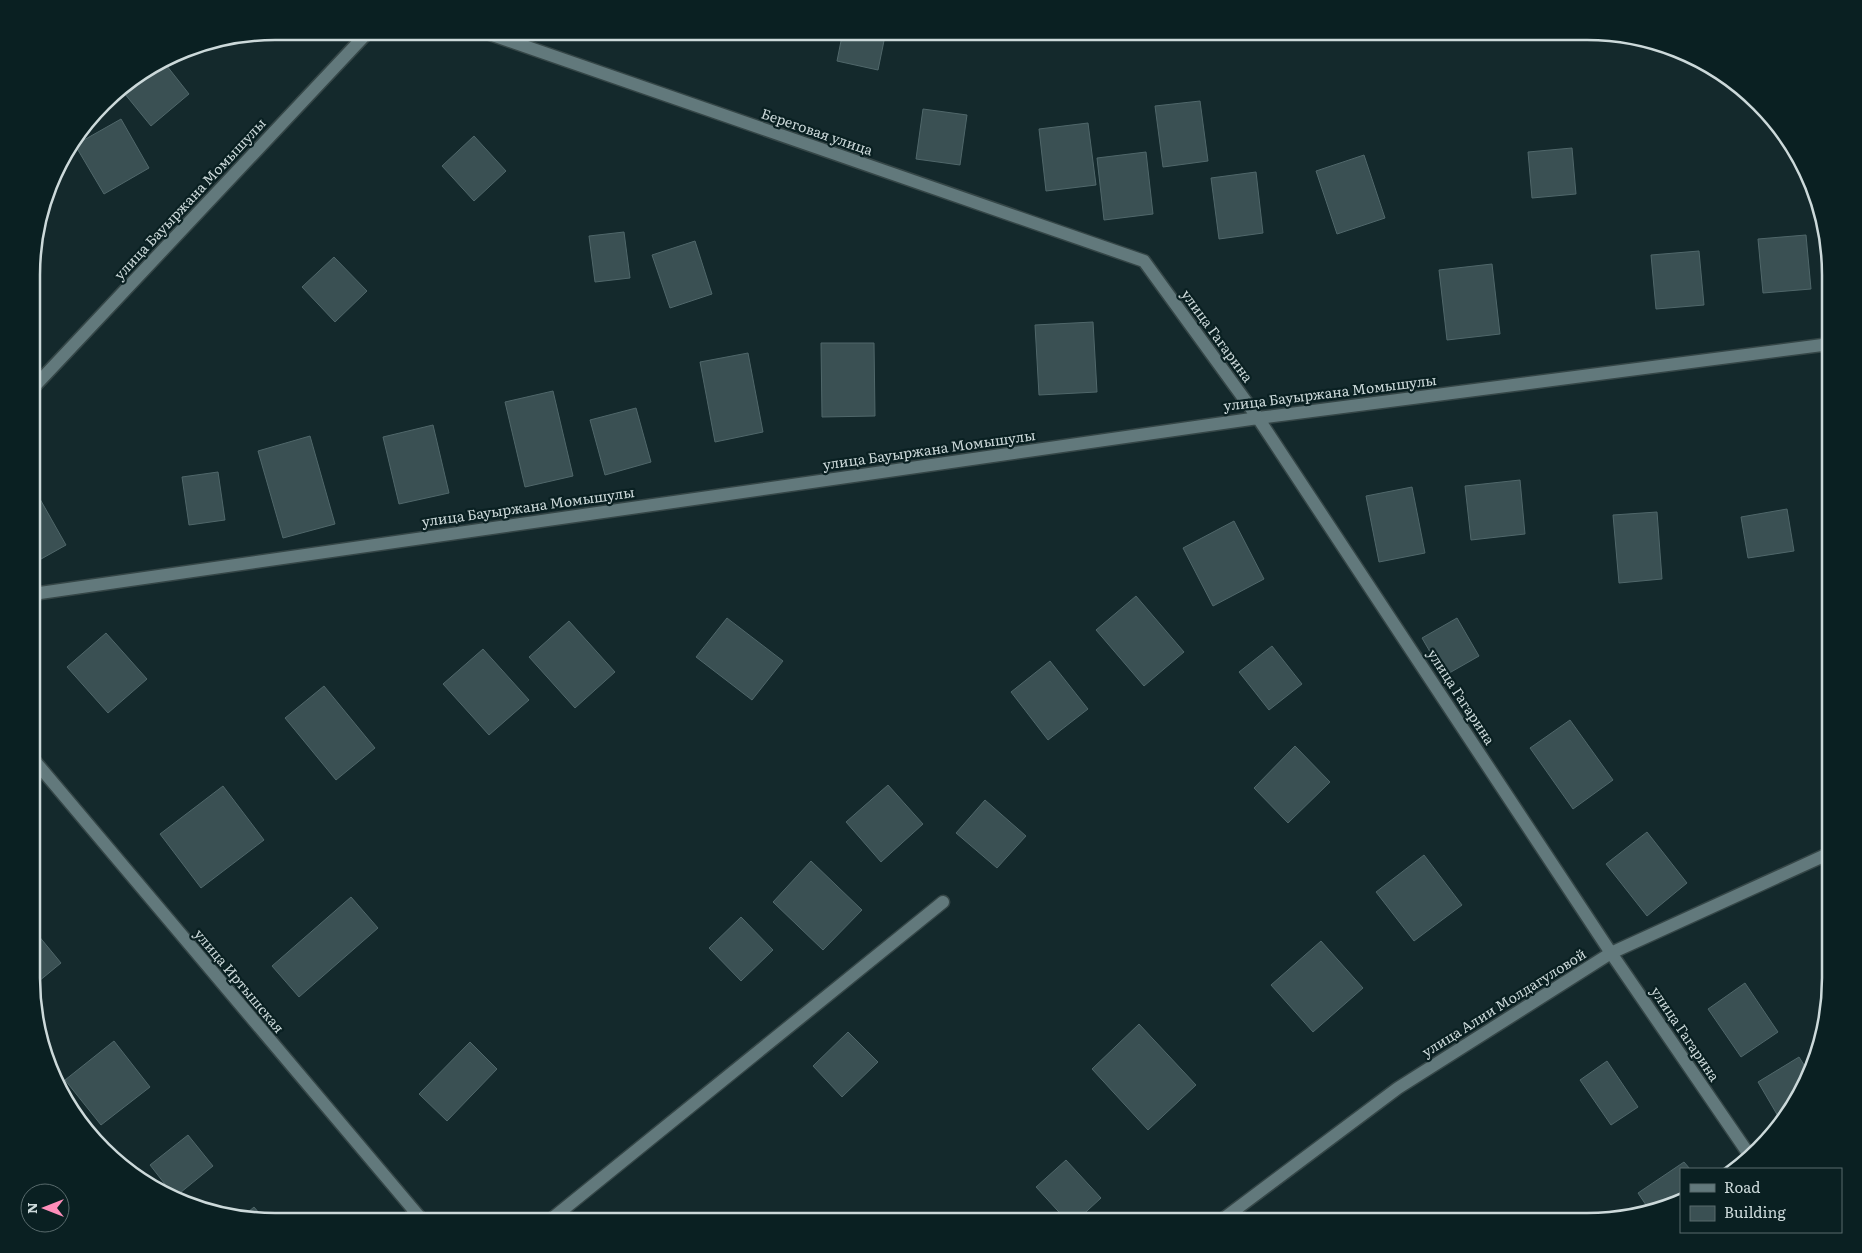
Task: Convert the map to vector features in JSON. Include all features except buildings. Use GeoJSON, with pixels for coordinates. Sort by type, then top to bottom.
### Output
{"type":"FeatureCollection","features":[{"type":"Feature","properties":{"kind":"street","name":"улица Бауыржана Момышулы"},"geometry":{"type":"LineString","coordinates":[[40,381],[361,40]]}},
{"type":"Feature","properties":{"kind":"street","name":"Береговая улица"},"geometry":{"type":"LineString","coordinates":[[507,40],[1144,261]]}},
{"type":"Feature","properties":{"kind":"street","name":"улица Гагарина"},"geometry":{"type":"LineString","coordinates":[[1144,261],[1258,418],[1611,953],[1746,1151]]}},
{"type":"Feature","properties":{"kind":"street","name":"улица Бауыржана Момышулы"},"geometry":{"type":"LineString","coordinates":[[40,593],[1258,418],[1822,345]]}},
{"type":"Feature","properties":{"kind":"street","name":"улица Иртышская"},"geometry":{"type":"LineString","coordinates":[[40,767],[411,1213]]}},
{"type":"Feature","properties":{"kind":"street","name":"улица Алии Молдагуловой"},"geometry":{"type":"LineString","coordinates":[[1231,1213],[1398,1088],[1611,953],[1822,857]]}},
{"type":"Feature","properties":{"kind":"street"},"geometry":{"type":"LineString","coordinates":[[559,1213],[943,902]]}}]}
